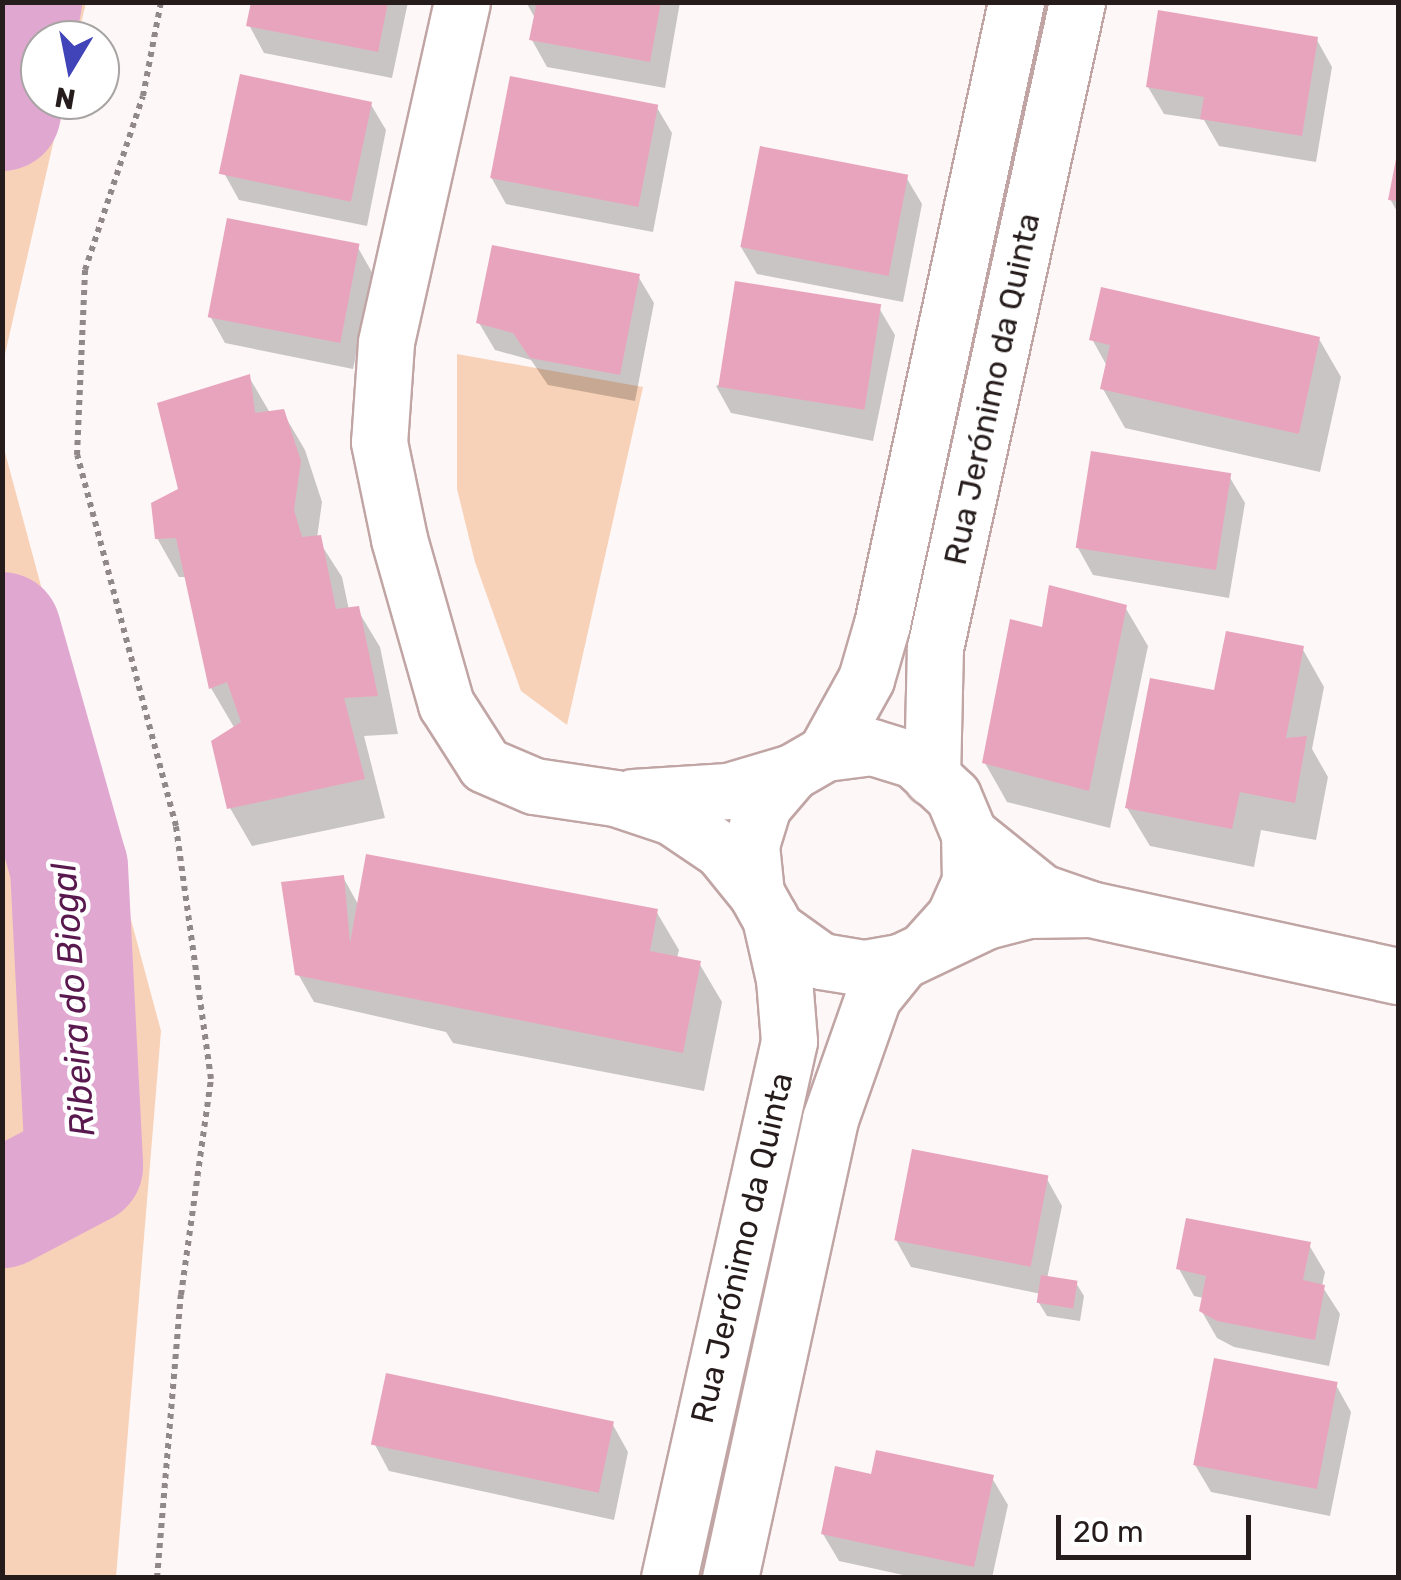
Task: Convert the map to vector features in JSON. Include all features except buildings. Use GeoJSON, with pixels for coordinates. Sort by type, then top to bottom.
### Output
{"type":"FeatureCollection","features":[{"type":"Feature","properties":{"kind":"street"},"geometry":{"type":"LineString","coordinates":[[462,2],[386,343],[379,442],[399,539],[446,704],[485,765],[534,786],[615,798],[672,817],[722,850],[776,929],[821,961],[864,968],[914,954],[986,920],[1028,910],[1090,909]]}},
{"type":"Feature","properties":{"kind":"street","name":"Rua Jerónimo da Quinta"},"geometry":{"type":"LineString","coordinates":[[669,1578],[789,1041],[784,979],[750,845],[763,806],[808,762],[866,679],[882,624],[1016,2]]}},
{"type":"Feature","properties":{"kind":"street","name":"Rua Jerónimo da Quinta"},"geometry":{"type":"LineString","coordinates":[[932,778],[935,648],[1077,2]]}},
{"type":"Feature","properties":{"kind":"street","name":"Rua Jerónimo da Quinta"},"geometry":{"type":"LineString","coordinates":[[730,1578],[830,1119],[873,996],[954,917],[970,881],[969,834],[953,796],[914,760],[872,747],[808,762]]}},
{"type":"Feature","properties":{"kind":"street"},"geometry":{"type":"LineString","coordinates":[[615,798],[728,791],[808,762]]}},
{"type":"Feature","properties":{"kind":"street"},"geometry":{"type":"LineString","coordinates":[[969,834],[1041,892],[1090,909],[1398,976]]}},
{"type":"Feature","properties":{"kind":"path"},"geometry":{"type":"LineString","coordinates":[[157,1578],[182,1295],[210,1079],[176,826],[77,455],[84,270],[143,96],[161,2]]}},
{"type":"Feature","properties":{"kind":"shaded area"},"geometry":{"type":"Polygon","coordinates":[[[3,2],[86,3],[82,20],[20,20],[20,120],[58,120],[3,363],[3,2]]]}},
{"type":"Feature","properties":{"kind":"shaded area"},"geometry":{"type":"Polygon","coordinates":[[[457,354],[643,387],[567,725],[521,691],[475,562],[457,489],[457,354]]]}},
{"type":"Feature","properties":{"kind":"shaded area"},"geometry":{"type":"Polygon","coordinates":[[[3,445],[161,1031],[116,1577],[3,1577],[3,445]]]}},
{"type":"Feature","properties":{"kind":"waterway","name":"Ribeira do Biogal"},"geometry":{"type":"LineString","coordinates":[[2,112],[23,2]]}},
{"type":"Feature","properties":{"kind":"waterway","name":"Ribeira do Biogal"},"geometry":{"type":"LineString","coordinates":[[2,631],[69,867],[84,1166],[2,1209]]}}]}
